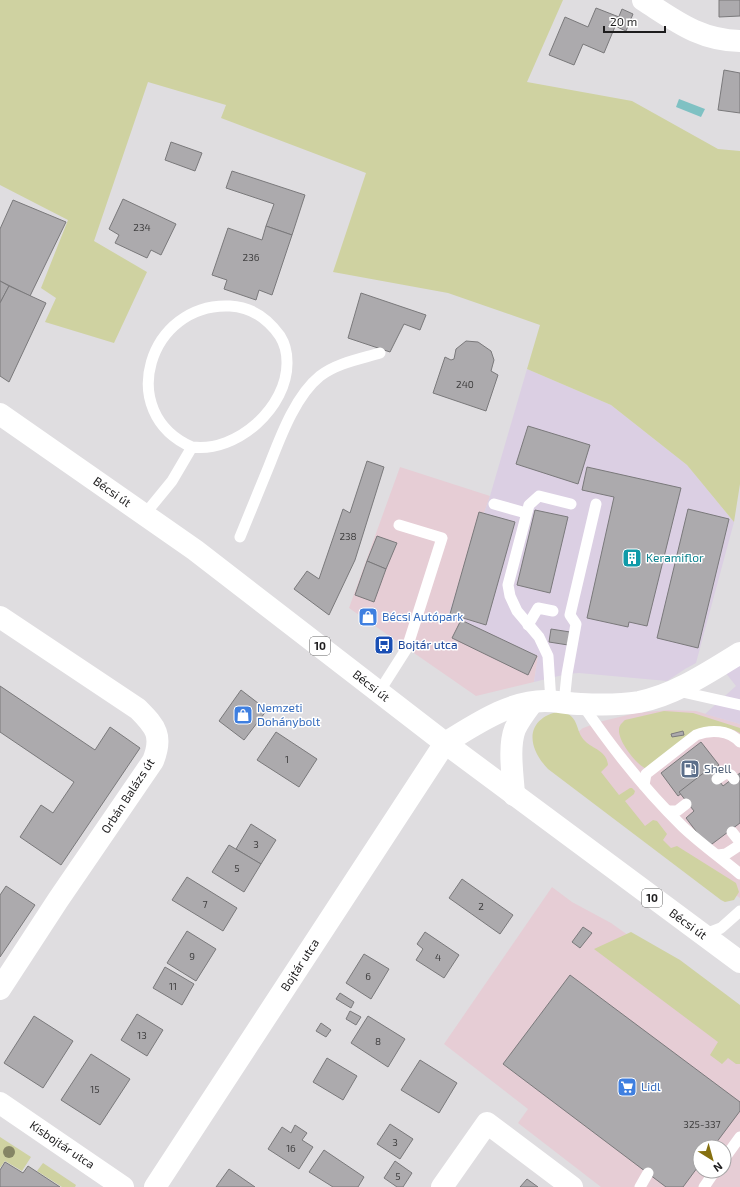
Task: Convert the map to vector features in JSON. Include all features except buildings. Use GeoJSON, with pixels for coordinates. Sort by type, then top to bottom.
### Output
{"type":"FeatureCollection","features":[{"type":"Feature","properties":{"kind":"street"},"geometry":{"type":"LineString","coordinates":[[642,0],[693,31],[715,39],[740,41]]}},
{"type":"Feature","properties":{"kind":"street","name":"Bécsi út"},"geometry":{"type":"LineString","coordinates":[[0,414],[220,569],[445,743],[740,962]]}},
{"type":"Feature","properties":{"kind":"street","name":"Orbán Balázs út"},"geometry":{"type":"LineString","coordinates":[[0,616],[138,709],[149,719],[156,730],[158,749],[153,761],[58,900],[0,989]]}},
{"type":"Feature","properties":{"kind":"street"},"geometry":{"type":"LineString","coordinates":[[445,743],[480,722],[515,707],[557,703],[627,704],[641,702],[674,690],[697,679],[740,653]]}},
{"type":"Feature","properties":{"kind":"street"},"geometry":{"type":"LineString","coordinates":[[514,795],[512,746],[515,730],[524,714],[557,703]]}},
{"type":"Feature","properties":{"kind":"street","name":"Bojtár utca"},"geometry":{"type":"LineString","coordinates":[[155,1187],[445,743]]}},
{"type":"Feature","properties":{"kind":"street","name":"Kisbojtár utca"},"geometry":{"type":"LineString","coordinates":[[0,1103],[123,1187]]}},
{"type":"Feature","properties":{"kind":"street"},"geometry":{"type":"LineString","coordinates":[[442,1187],[487,1123],[572,1187]]}},
{"type":"Feature","properties":{"kind":"lane"},"geometry":{"type":"LineString","coordinates":[[220,305],[240,306],[264,318],[274,328],[282,340],[287,352],[287,369],[284,384],[271,408],[260,421],[246,432],[212,447],[192,447],[181,443],[164,428],[152,405],[148,384],[154,353],[168,331],[189,314],[220,305]]}},
{"type":"Feature","properties":{"kind":"lane"},"geometry":{"type":"LineString","coordinates":[[240,537],[287,421],[309,387],[321,376],[337,367],[351,361],[380,354]]}},
{"type":"Feature","properties":{"kind":"lane"},"geometry":{"type":"LineString","coordinates":[[144,514],[172,481],[192,447]]}},
{"type":"Feature","properties":{"kind":"lane"},"geometry":{"type":"LineString","coordinates":[[571,504],[539,496],[529,505],[508,585],[510,596],[517,611],[539,638],[548,656],[557,703],[602,733],[644,785],[684,828],[740,874]]}},
{"type":"Feature","properties":{"kind":"lane"},"geometry":{"type":"LineString","coordinates":[[494,504],[526,513]]}},
{"type":"Feature","properties":{"kind":"lane"},"geometry":{"type":"LineString","coordinates":[[557,703],[567,674],[576,624],[570,615],[596,504]]}},
{"type":"Feature","properties":{"kind":"lane"},"geometry":{"type":"LineString","coordinates":[[378,692],[407,648],[442,538],[399,525]]}},
{"type":"Feature","properties":{"kind":"lane"},"geometry":{"type":"LineString","coordinates":[[528,625],[538,608],[553,610]]}},
{"type":"Feature","properties":{"kind":"lane"},"geometry":{"type":"LineString","coordinates":[[674,690],[740,705]]}},
{"type":"Feature","properties":{"kind":"lane"},"geometry":{"type":"LineString","coordinates":[[644,785],[646,774],[696,735],[716,731],[731,735],[740,742]]}},
{"type":"Feature","properties":{"kind":"lane"},"geometry":{"type":"LineString","coordinates":[[717,779],[726,773],[731,775],[734,779]]}},
{"type":"Feature","properties":{"kind":"lane"},"geometry":{"type":"LineString","coordinates":[[668,811],[676,811],[686,804]]}},
{"type":"Feature","properties":{"kind":"lane"},"geometry":{"type":"LineString","coordinates":[[732,832],[740,842]]}},
{"type":"Feature","properties":{"kind":"lane"},"geometry":{"type":"LineString","coordinates":[[718,855],[726,854],[740,845]]}},
{"type":"Feature","properties":{"kind":"lane"},"geometry":{"type":"LineString","coordinates":[[703,934],[721,928],[740,911]]}},
{"type":"Feature","properties":{"kind":"lane"},"geometry":{"type":"LineString","coordinates":[[732,1148],[740,1137]]}},
{"type":"Feature","properties":{"kind":"lane"},"geometry":{"type":"LineString","coordinates":[[640,1187],[648,1173]]}},
{"type":"Feature","properties":{"kind":"shaded area"},"geometry":{"type":"Polygon","coordinates":[[[527,369],[611,405],[687,465],[734,522],[696,663],[667,681],[579,673],[567,674],[534,682],[538,656],[448,615],[490,496],[527,369]]]}},
{"type":"Feature","properties":{"kind":"shaded area"},"geometry":{"type":"Polygon","coordinates":[[[400,467],[490,496],[449,615],[538,656],[534,682],[476,696],[349,608],[400,467]]]}},
{"type":"Feature","properties":{"kind":"shaded area"},"geometry":{"type":"Polygon","coordinates":[[[740,660],[740,724],[705,714],[736,686],[725,672],[740,660]]]}},
{"type":"Feature","properties":{"kind":"shaded area"},"geometry":{"type":"Polygon","coordinates":[[[668,710],[696,711],[740,724],[740,898],[553,764],[565,743],[583,728],[603,721],[636,713],[668,710]]]}},
{"type":"Feature","properties":{"kind":"shaded area"},"geometry":{"type":"Polygon","coordinates":[[[552,887],[572,902],[611,923],[740,1015],[740,1187],[601,1187],[518,1123],[528,1109],[444,1044],[552,887]]]}},
{"type":"Feature","properties":{"kind":"green space"},"geometry":{"type":"Polygon","coordinates":[[[0,0],[563,0],[527,82],[632,101],[718,149],[740,151],[740,484],[734,522],[687,465],[611,405],[527,369],[540,325],[448,293],[333,272],[366,173],[221,118],[226,105],[148,82],[94,241],[147,272],[114,343],[45,322],[56,298],[41,288],[68,220],[0,185],[0,0]]]}},
{"type":"Feature","properties":{"kind":"green space"},"geometry":{"type":"Polygon","coordinates":[[[561,711],[572,717],[579,733],[585,741],[605,756],[608,765],[601,772],[619,795],[630,788],[635,791],[634,794],[625,801],[645,826],[653,820],[657,821],[667,834],[663,840],[671,848],[677,846],[736,883],[739,892],[734,900],[725,902],[721,900],[548,769],[536,751],[533,742],[533,734],[535,726],[541,720],[549,715],[561,711]]]}},
{"type":"Feature","properties":{"kind":"green space"},"geometry":{"type":"Polygon","coordinates":[[[664,711],[693,713],[740,728],[740,733],[734,730],[715,727],[647,769],[633,758],[622,740],[619,730],[621,724],[625,720],[664,711]]]}},
{"type":"Feature","properties":{"kind":"green space"},"geometry":{"type":"Polygon","coordinates":[[[631,932],[680,960],[740,1005],[740,1064],[736,1064],[728,1058],[722,1064],[710,1055],[718,1042],[594,949],[631,932]]]}},
{"type":"Feature","properties":{"kind":"green space"},"geometry":{"type":"Polygon","coordinates":[[[0,1137],[31,1157],[22,1171],[5,1161],[0,1168],[0,1137]]]}},
{"type":"Feature","properties":{"kind":"green space"},"geometry":{"type":"Polygon","coordinates":[[[43,1163],[76,1185],[75,1187],[62,1187],[37,1171],[43,1163]]]}},
{"type":"Feature","properties":{"kind":"water"},"geometry":{"type":"Polygon","coordinates":[[[679,99],[705,109],[701,117],[676,107],[679,99]]]}},
{"type":"Feature","properties":{"kind":"place","name":"Keramiflor"},"geometry":{"type":"Point","coordinates":[632,558]}},
{"type":"Feature","properties":{"kind":"place","name":"Bécsi Autópark"},"geometry":{"type":"Point","coordinates":[368,617]}},
{"type":"Feature","properties":{"kind":"place","name":"Bojtár utca"},"geometry":{"type":"Point","coordinates":[384,645]}},
{"type":"Feature","properties":{"kind":"place","name":"Nemzeti Dohánybolt"},"geometry":{"type":"Point","coordinates":[243,715]}},
{"type":"Feature","properties":{"kind":"place","name":"Shell"},"geometry":{"type":"Point","coordinates":[690,769]}},
{"type":"Feature","properties":{"kind":"place","name":"Lidl"},"geometry":{"type":"Point","coordinates":[627,1087]}}]}
